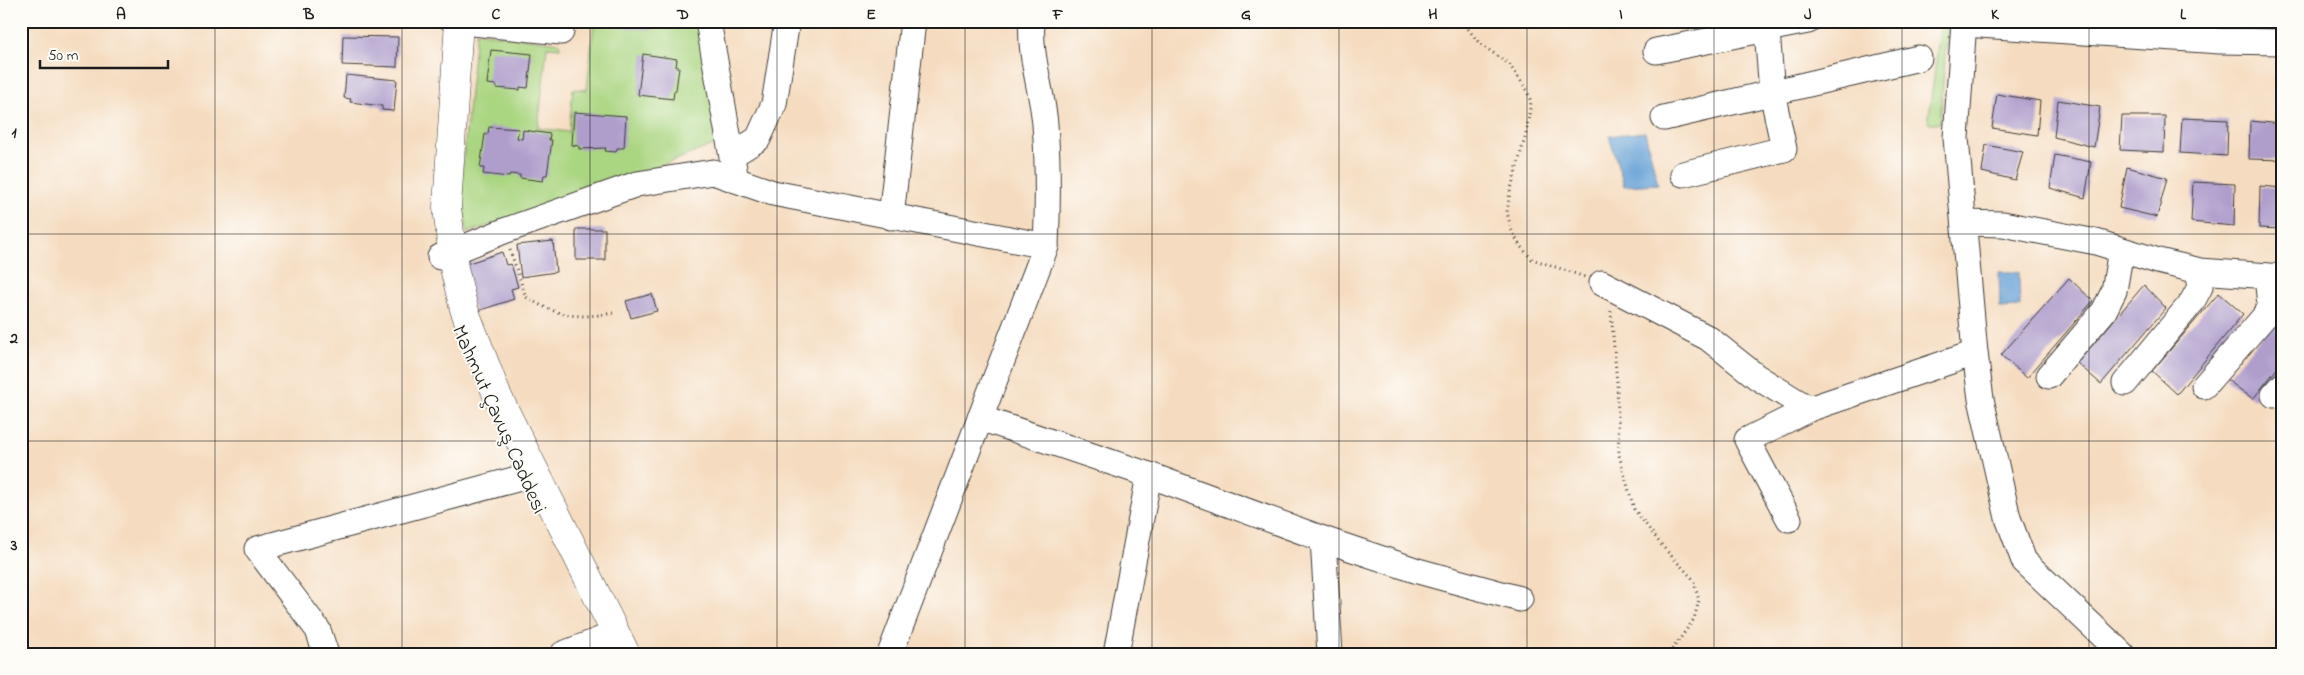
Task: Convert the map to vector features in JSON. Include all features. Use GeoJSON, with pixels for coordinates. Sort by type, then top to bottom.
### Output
{"type":"FeatureCollection","features":[{"type":"Feature","properties":{"kind":"main road","name":"Mahmut Çavuş Caddesi"},"geometry":{"type":"LineString","coordinates":[[452,21],[438,194],[455,250],[456,326],[482,390],[606,646]]}},
{"type":"Feature","properties":{"kind":"main road"},"geometry":{"type":"LineString","coordinates":[[459,22],[447,207],[464,309],[490,378],[626,654]]}},
{"type":"Feature","properties":{"kind":"street"},"geometry":{"type":"LineString","coordinates":[[452,21],[561,32]]}},
{"type":"Feature","properties":{"kind":"street"},"geometry":{"type":"LineString","coordinates":[[708,21],[736,180]]}},
{"type":"Feature","properties":{"kind":"street"},"geometry":{"type":"LineString","coordinates":[[732,155],[758,139],[774,104],[787,21]]}},
{"type":"Feature","properties":{"kind":"street"},"geometry":{"type":"LineString","coordinates":[[891,217],[913,21]]}},
{"type":"Feature","properties":{"kind":"street"},"geometry":{"type":"LineString","coordinates":[[890,654],[1046,246],[1048,197],[1044,122],[1031,37],[1032,21]]}},
{"type":"Feature","properties":{"kind":"street"},"geometry":{"type":"LineString","coordinates":[[1656,51],[1768,24],[1808,21]]}},
{"type":"Feature","properties":{"kind":"street"},"geometry":{"type":"LineString","coordinates":[[2122,654],[2024,561],[2008,518],[1981,399],[1975,353],[1956,138],[1964,23],[2220,31],[2283,42]]}},
{"type":"Feature","properties":{"kind":"street"},"geometry":{"type":"LineString","coordinates":[[1683,174],[1784,149],[1772,92],[1768,24]]}},
{"type":"Feature","properties":{"kind":"street"},"geometry":{"type":"LineString","coordinates":[[1664,118],[1919,58]]}},
{"type":"Feature","properties":{"kind":"street"},"geometry":{"type":"LineString","coordinates":[[455,250],[637,184],[714,172],[773,193],[1046,246]]}},
{"type":"Feature","properties":{"kind":"street"},"geometry":{"type":"LineString","coordinates":[[1965,223],[2003,224],[2096,242],[2200,271],[2275,277],[2270,305],[2264,317],[2204,386]]}},
{"type":"Feature","properties":{"kind":"street"},"geometry":{"type":"LineString","coordinates":[[2049,376],[2104,311],[2114,291],[2121,250]]}},
{"type":"Feature","properties":{"kind":"street"},"geometry":{"type":"LineString","coordinates":[[2125,383],[2192,302],[2200,287],[2200,271]]}},
{"type":"Feature","properties":{"kind":"street"},"geometry":{"type":"LineString","coordinates":[[1602,283],[1708,338],[1757,377],[1809,410]]}},
{"type":"Feature","properties":{"kind":"street"},"geometry":{"type":"LineString","coordinates":[[1789,519],[1747,440],[1809,410],[1975,353]]}},
{"type":"Feature","properties":{"kind":"street"},"geometry":{"type":"LineString","coordinates":[[980,418],[1149,475],[1323,539],[1418,571],[1520,599]]}},
{"type":"Feature","properties":{"kind":"street"},"geometry":{"type":"LineString","coordinates":[[1116,654],[1149,475]]}},
{"type":"Feature","properties":{"kind":"street"},"geometry":{"type":"LineString","coordinates":[[326,654],[318,630],[258,549],[524,477]]}},
{"type":"Feature","properties":{"kind":"street"},"geometry":{"type":"LineString","coordinates":[[1323,539],[1330,654]]}},
{"type":"Feature","properties":{"kind":"street"},"geometry":{"type":"LineString","coordinates":[[563,654],[606,646]]}},
{"type":"Feature","properties":{"kind":"path"},"geometry":{"type":"LineString","coordinates":[[1462,21],[1479,43],[1509,64],[1527,90],[1531,102],[1526,134],[1510,192],[1507,212],[1511,229],[1520,246],[1532,259],[1602,283],[1610,301],[1618,383],[1619,454],[1634,509],[1663,547],[1693,579],[1699,600],[1694,619],[1669,654]]}},
{"type":"Feature","properties":{"kind":"path"},"geometry":{"type":"LineString","coordinates":[[504,231],[526,297],[545,308],[576,318],[614,313]]}},
{"type":"Feature","properties":{"kind":"green space"},"geometry":{"type":"Polygon","coordinates":[[[594,21],[702,21],[723,141],[650,170],[467,233],[461,183],[476,32],[560,43],[560,48],[547,47],[538,128],[569,132],[573,89],[587,90],[594,21]]]}},
{"type":"Feature","properties":{"kind":"green space"},"geometry":{"type":"Polygon","coordinates":[[[1941,21],[1948,21],[1940,123],[1928,123],[1941,21]]]}},
{"type":"Feature","properties":{"kind":"water"},"geometry":{"type":"Polygon","coordinates":[[[1645,132],[1658,184],[1624,186],[1609,136],[1645,132]]]}},
{"type":"Feature","properties":{"kind":"water"},"geometry":{"type":"Polygon","coordinates":[[[1999,272],[2019,272],[2020,307],[2000,308],[1999,272]]]}},
{"type":"Feature","properties":{"kind":"building"},"geometry":{"type":"Polygon","coordinates":[[[357,21],[401,21],[401,27],[387,27],[387,24],[357,23],[357,21]]]}},
{"type":"Feature","properties":{"kind":"building"},"geometry":{"type":"Polygon","coordinates":[[[613,21],[659,21],[659,27],[653,27],[653,30],[618,27],[619,23],[613,21]]]}},
{"type":"Feature","properties":{"kind":"building"},"geometry":{"type":"Polygon","coordinates":[[[343,36],[398,37],[397,67],[342,65],[343,36]]]}},
{"type":"Feature","properties":{"kind":"building"},"geometry":{"type":"Polygon","coordinates":[[[491,50],[532,54],[528,88],[520,87],[520,90],[496,88],[496,85],[487,84],[491,50]]]}},
{"type":"Feature","properties":{"kind":"building"},"geometry":{"type":"Polygon","coordinates":[[[643,54],[677,59],[676,67],[679,67],[673,99],[638,95],[643,54]]]}},
{"type":"Feature","properties":{"kind":"building"},"geometry":{"type":"Polygon","coordinates":[[[346,75],[397,80],[394,111],[382,110],[382,106],[350,102],[351,99],[344,98],[346,75]]]}},
{"type":"Feature","properties":{"kind":"building"},"geometry":{"type":"Polygon","coordinates":[[[1997,94],[2040,101],[2037,135],[1992,128],[1997,94]]]}},
{"type":"Feature","properties":{"kind":"building"},"geometry":{"type":"Polygon","coordinates":[[[2058,100],[2100,107],[2094,147],[2054,137],[2058,100]]]}},
{"type":"Feature","properties":{"kind":"building"},"geometry":{"type":"Polygon","coordinates":[[[574,112],[626,116],[624,148],[617,148],[616,152],[605,151],[606,148],[579,149],[579,146],[572,145],[574,112]]]}},
{"type":"Feature","properties":{"kind":"building"},"geometry":{"type":"Polygon","coordinates":[[[2122,116],[2165,116],[2164,152],[2120,150],[2122,116]]]}},
{"type":"Feature","properties":{"kind":"building"},"geometry":{"type":"Polygon","coordinates":[[[2182,118],[2228,120],[2227,156],[2180,153],[2182,118]]]}},
{"type":"Feature","properties":{"kind":"building"},"geometry":{"type":"Polygon","coordinates":[[[2250,121],[2283,124],[2283,160],[2249,159],[2250,121]]]}},
{"type":"Feature","properties":{"kind":"building"},"geometry":{"type":"Polygon","coordinates":[[[489,127],[519,129],[517,138],[522,139],[523,130],[550,134],[549,140],[552,140],[547,175],[544,175],[543,181],[520,178],[520,175],[510,174],[509,177],[483,174],[484,168],[480,168],[485,134],[488,134],[489,127]]]}},
{"type":"Feature","properties":{"kind":"building"},"geometry":{"type":"Polygon","coordinates":[[[1986,145],[2023,152],[2015,180],[1982,172],[1986,145]]]}},
{"type":"Feature","properties":{"kind":"building"},"geometry":{"type":"Polygon","coordinates":[[[2055,155],[2091,162],[2085,198],[2050,188],[2055,155]]]}},
{"type":"Feature","properties":{"kind":"building"},"geometry":{"type":"Polygon","coordinates":[[[2127,167],[2167,178],[2157,217],[2119,208],[2127,167]]]}},
{"type":"Feature","properties":{"kind":"building"},"geometry":{"type":"Polygon","coordinates":[[[2193,182],[2235,184],[2234,226],[2191,222],[2193,182]]]}},
{"type":"Feature","properties":{"kind":"building"},"geometry":{"type":"Polygon","coordinates":[[[2260,186],[2283,188],[2283,229],[2259,228],[2260,186]]]}},
{"type":"Feature","properties":{"kind":"building"},"geometry":{"type":"Polygon","coordinates":[[[576,229],[605,229],[605,260],[576,260],[576,229]]]}},
{"type":"Feature","properties":{"kind":"building"},"geometry":{"type":"Polygon","coordinates":[[[553,241],[556,272],[521,277],[517,245],[553,241]]]}},
{"type":"Feature","properties":{"kind":"building"},"geometry":{"type":"Polygon","coordinates":[[[502,252],[506,265],[511,264],[518,287],[511,289],[514,299],[475,312],[460,266],[502,252]]]}},
{"type":"Feature","properties":{"kind":"building"},"geometry":{"type":"Polygon","coordinates":[[[2069,278],[2093,301],[2027,378],[2001,355],[2069,278]]]}},
{"type":"Feature","properties":{"kind":"building"},"geometry":{"type":"Polygon","coordinates":[[[2144,285],[2166,308],[2101,384],[2077,363],[2144,285]]]}},
{"type":"Feature","properties":{"kind":"building"},"geometry":{"type":"Polygon","coordinates":[[[2219,293],[2243,314],[2177,394],[2152,371],[2219,293]]]}},
{"type":"Feature","properties":{"kind":"building"},"geometry":{"type":"Polygon","coordinates":[[[652,294],[657,311],[631,318],[626,301],[652,294]]]}},
{"type":"Feature","properties":{"kind":"building"},"geometry":{"type":"Polygon","coordinates":[[[2283,311],[2283,361],[2253,399],[2226,379],[2283,311]]]}}]}
